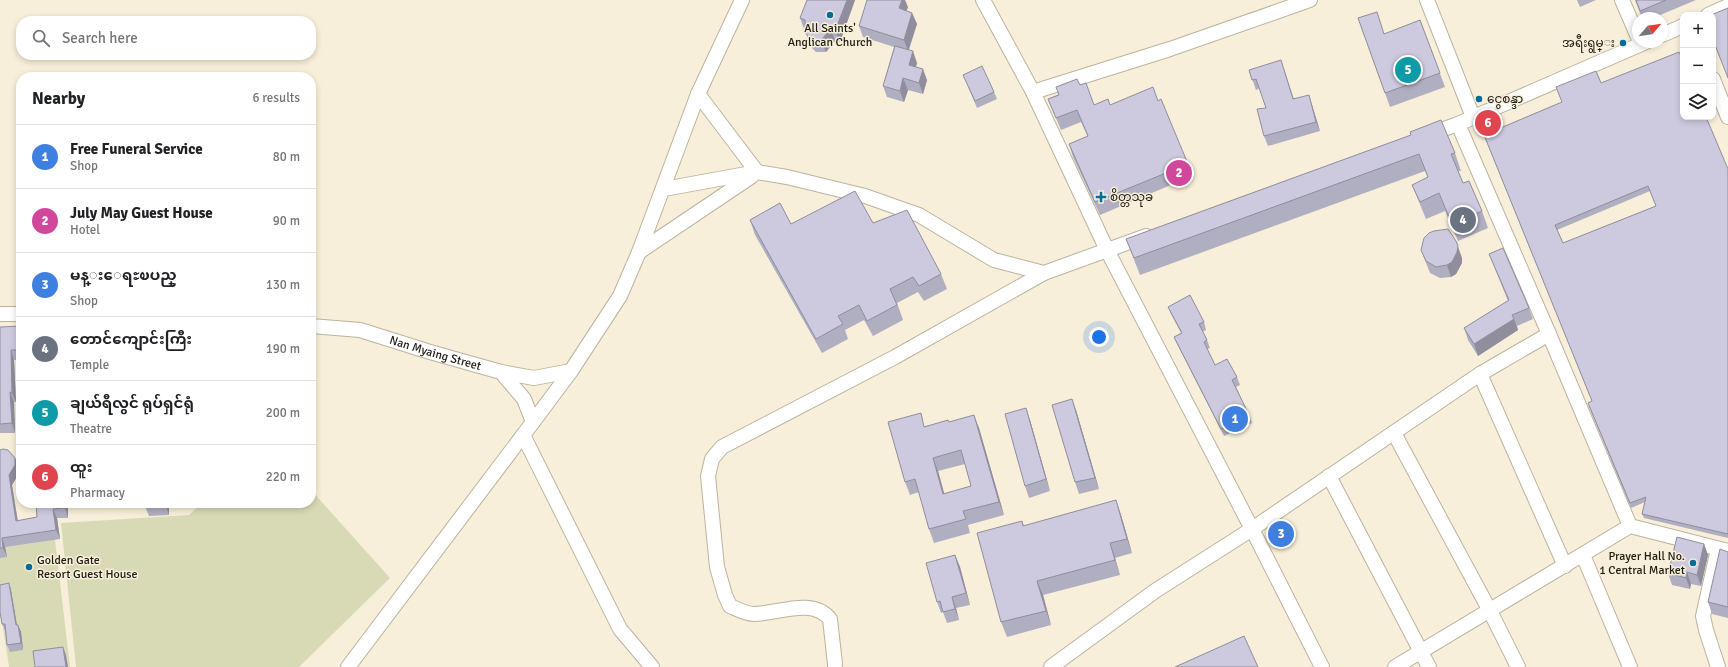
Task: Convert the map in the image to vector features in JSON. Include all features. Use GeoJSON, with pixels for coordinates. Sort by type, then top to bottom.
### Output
{"type":"FeatureCollection","features":[{"type":"Feature","properties":{"kind":"street"},"geometry":{"type":"LineString","coordinates":[[348,667],[534,422],[571,371],[620,296],[664,189],[698,94],[742,0]]}},
{"type":"Feature","properties":{"kind":"street"},"geometry":{"type":"LineString","coordinates":[[983,0],[1033,92],[1107,250],[1322,667]]}},
{"type":"Feature","properties":{"kind":"street"},"geometry":{"type":"LineString","coordinates":[[1033,92],[1170,49],[1310,0]]}},
{"type":"Feature","properties":{"kind":"street"},"geometry":{"type":"LineString","coordinates":[[1427,0],[1473,117]]}},
{"type":"Feature","properties":{"kind":"street"},"geometry":{"type":"LineString","coordinates":[[1622,0],[1632,22]]}},
{"type":"Feature","properties":{"kind":"street"},"geometry":{"type":"LineString","coordinates":[[1715,12],[1728,6]]}},
{"type":"Feature","properties":{"kind":"street"},"geometry":{"type":"LineString","coordinates":[[1668,32],[1680,27]]}},
{"type":"Feature","properties":{"kind":"street"},"geometry":{"type":"LineString","coordinates":[[1416,139],[1458,124],[1632,45]]}},
{"type":"Feature","properties":{"kind":"street"},"geometry":{"type":"LineString","coordinates":[[1716,84],[1724,96],[1728,117]]}},
{"type":"Feature","properties":{"kind":"street"},"geometry":{"type":"LineString","coordinates":[[698,94],[757,172]]}},
{"type":"Feature","properties":{"kind":"street"},"geometry":{"type":"LineString","coordinates":[[1458,124],[1630,526]]}},
{"type":"Feature","properties":{"kind":"street"},"geometry":{"type":"LineString","coordinates":[[639,252],[757,172]]}},
{"type":"Feature","properties":{"kind":"street"},"geometry":{"type":"LineString","coordinates":[[664,189],[757,172],[787,177],[865,196],[912,212],[994,260],[1044,273]]}},
{"type":"Feature","properties":{"kind":"street"},"geometry":{"type":"LineString","coordinates":[[835,664],[830,619],[826,614],[815,609],[800,608],[752,614],[730,606],[725,595],[716,560],[708,476],[712,459],[722,447],[895,356],[1044,273],[1159,232]]}},
{"type":"Feature","properties":{"kind":"street"},"geometry":{"type":"LineString","coordinates":[[0,314],[16,314]]}},
{"type":"Feature","properties":{"kind":"street","name":"Nan Myaing Street"},"geometry":{"type":"LineString","coordinates":[[316,326],[360,330],[501,372],[534,378],[571,371]]}},
{"type":"Feature","properties":{"kind":"street"},"geometry":{"type":"LineString","coordinates":[[1051,667],[1155,591],[1252,530],[1480,374],[1549,334]]}},
{"type":"Feature","properties":{"kind":"street"},"geometry":{"type":"LineString","coordinates":[[501,372],[524,399],[534,422]]}},
{"type":"Feature","properties":{"kind":"street"},"geometry":{"type":"LineString","coordinates":[[1480,374],[1565,566]]}},
{"type":"Feature","properties":{"kind":"street"},"geometry":{"type":"LineString","coordinates":[[1394,433],[1490,611],[1518,667]]}},
{"type":"Feature","properties":{"kind":"street"},"geometry":{"type":"LineString","coordinates":[[523,436],[620,630],[652,667]]}},
{"type":"Feature","properties":{"kind":"street"},"geometry":{"type":"LineString","coordinates":[[1329,476],[1429,667]]}},
{"type":"Feature","properties":{"kind":"street"},"geometry":{"type":"LineString","coordinates":[[1395,667],[1630,526],[1723,550],[1703,616],[1718,667]]}},
{"type":"Feature","properties":{"kind":"street"},"geometry":{"type":"LineString","coordinates":[[1583,555],[1630,667]]}},
{"type":"Feature","properties":{"kind":"green space"},"geometry":{"type":"Polygon","coordinates":[[[316,496],[390,578],[299,667],[76,667],[61,523],[189,515],[197,508],[316,508],[316,496]]]}},
{"type":"Feature","properties":{"kind":"green space","name":"Golden Gate Resort Guest House"},"geometry":{"type":"Polygon","coordinates":[[[53,523],[70,667],[9,667],[0,608],[0,525],[53,523]]]}},
{"type":"Feature","properties":{"kind":"building","name":"All Saints' Anglican Church"},"geometry":{"type":"Polygon","coordinates":[[[807,0],[847,0],[835,31],[831,29],[821,40],[812,41],[808,37],[806,33],[805,20],[800,18],[807,0]]]}},
{"type":"Feature","properties":{"kind":"building"},"geometry":{"type":"Polygon","coordinates":[[[867,0],[902,0],[899,8],[912,13],[904,40],[859,26],[867,0]]]}},
{"type":"Feature","properties":{"kind":"building"},"geometry":{"type":"Polygon","coordinates":[[[1636,0],[1666,0],[1640,11],[1636,0]]]}},
{"type":"Feature","properties":{"kind":"building"},"geometry":{"type":"Polygon","coordinates":[[[1728,8],[1728,78],[1716,48],[1716,13],[1728,8]]]}},
{"type":"Feature","properties":{"kind":"building"},"geometry":{"type":"Polygon","coordinates":[[[1377,12],[1384,34],[1420,20],[1440,73],[1385,93],[1358,18],[1377,12]]]}},
{"type":"Feature","properties":{"kind":"building"},"geometry":{"type":"Polygon","coordinates":[[[895,46],[913,51],[909,65],[923,69],[919,83],[903,78],[900,91],[883,86],[895,46]]]}},
{"type":"Feature","properties":{"kind":"building"},"geometry":{"type":"Polygon","coordinates":[[[1679,52],[1680,120],[1707,120],[1728,169],[1728,534],[1642,514],[1646,497],[1630,503],[1588,403],[1592,401],[1484,135],[1562,102],[1556,87],[1596,71],[1601,83],[1679,52]],[[1648,186],[1555,225],[1563,243],[1656,206],[1648,186]]]}},
{"type":"Feature","properties":{"kind":"building"},"geometry":{"type":"Polygon","coordinates":[[[1281,60],[1293,99],[1309,95],[1316,122],[1264,136],[1257,109],[1266,108],[1256,79],[1252,80],[1249,70],[1281,60]]]}},
{"type":"Feature","properties":{"kind":"building"},"geometry":{"type":"Polygon","coordinates":[[[982,66],[994,92],[975,101],[963,75],[982,66]]]}},
{"type":"Feature","properties":{"kind":"building"},"geometry":{"type":"Polygon","coordinates":[[[1077,79],[1080,85],[1086,83],[1094,105],[1108,99],[1110,105],[1153,87],[1158,101],[1161,99],[1188,164],[1095,202],[1069,144],[1088,136],[1077,110],[1056,118],[1048,99],[1059,95],[1056,87],[1077,79]]]}},
{"type":"Feature","properties":{"kind":"building"},"geometry":{"type":"Polygon","coordinates":[[[1441,120],[1455,153],[1451,154],[1463,183],[1469,181],[1482,211],[1452,224],[1439,193],[1420,202],[1412,185],[1428,177],[1419,154],[1134,258],[1126,239],[1411,135],[1410,132],[1441,120]]]}},
{"type":"Feature","properties":{"kind":"building"},"geometry":{"type":"Polygon","coordinates":[[[855,191],[873,223],[907,210],[941,274],[919,286],[913,277],[890,289],[897,305],[867,321],[859,305],[838,316],[843,324],[816,339],[750,220],[780,203],[791,224],[855,191]]]}},
{"type":"Feature","properties":{"kind":"building"},"geometry":{"type":"Polygon","coordinates":[[[1448,229],[1458,246],[1457,252],[1452,262],[1447,265],[1436,267],[1426,261],[1421,250],[1424,238],[1429,233],[1434,231],[1448,229]]]}},
{"type":"Feature","properties":{"kind":"building"},"geometry":{"type":"Polygon","coordinates":[[[1503,248],[1529,308],[1512,315],[1514,319],[1474,344],[1464,328],[1509,300],[1489,254],[1503,248]]]}},
{"type":"Feature","properties":{"kind":"building"},"geometry":{"type":"Polygon","coordinates":[[[1190,295],[1204,322],[1199,324],[1207,340],[1204,342],[1215,365],[1227,359],[1237,377],[1232,380],[1249,415],[1221,429],[1174,337],[1182,333],[1168,307],[1190,295]]]}},
{"type":"Feature","properties":{"kind":"building"},"geometry":{"type":"Polygon","coordinates":[[[16,326],[16,350],[11,350],[12,393],[10,392],[12,423],[0,424],[0,327],[16,326]]]}},
{"type":"Feature","properties":{"kind":"building"},"geometry":{"type":"Polygon","coordinates":[[[1072,399],[1095,478],[1075,482],[1052,405],[1072,399]]]}},
{"type":"Feature","properties":{"kind":"building"},"geometry":{"type":"Polygon","coordinates":[[[1026,408],[1046,479],[1025,486],[1005,414],[1026,408]]]}},
{"type":"Feature","properties":{"kind":"building"},"geometry":{"type":"Polygon","coordinates":[[[921,413],[924,427],[948,420],[949,422],[974,415],[999,502],[963,511],[966,519],[929,529],[915,479],[905,482],[888,422],[921,413]],[[961,450],[933,458],[943,494],[971,486],[961,450]]]}},
{"type":"Feature","properties":{"kind":"building"},"geometry":{"type":"Polygon","coordinates":[[[0,450],[8,450],[15,458],[15,465],[9,475],[16,521],[37,517],[36,508],[65,508],[53,509],[56,530],[2,538],[3,548],[0,548],[0,450]]]}},
{"type":"Feature","properties":{"kind":"building"},"geometry":{"type":"Polygon","coordinates":[[[1116,500],[1127,539],[1110,543],[1115,560],[1037,581],[1046,611],[1001,622],[977,533],[1022,521],[1023,526],[1116,500]]]}},
{"type":"Feature","properties":{"kind":"building"},"geometry":{"type":"Polygon","coordinates":[[[1677,537],[1704,544],[1697,575],[1687,572],[1686,578],[1668,573],[1677,537]]]}},
{"type":"Feature","properties":{"kind":"building"},"geometry":{"type":"Polygon","coordinates":[[[1720,549],[1728,552],[1728,607],[1708,602],[1720,549]]]}},
{"type":"Feature","properties":{"kind":"building"},"geometry":{"type":"Polygon","coordinates":[[[955,555],[966,593],[952,597],[955,609],[943,612],[940,601],[937,602],[926,563],[955,555]]]}},
{"type":"Feature","properties":{"kind":"building"},"geometry":{"type":"Polygon","coordinates":[[[9,583],[16,625],[18,625],[21,643],[7,645],[5,624],[2,624],[0,612],[0,585],[9,583]]]}},
{"type":"Feature","properties":{"kind":"building"},"geometry":{"type":"Polygon","coordinates":[[[1244,636],[1258,667],[1175,667],[1244,636]]]}},
{"type":"Feature","properties":{"kind":"building"},"geometry":{"type":"Polygon","coordinates":[[[63,647],[66,667],[35,667],[33,651],[63,647]]]}},
{"type":"Feature","properties":{"kind":"place","name":"All Saints' Anglican Church"},"geometry":{"type":"Point","coordinates":[830,15]}},
{"type":"Feature","properties":{"kind":"place","name":"အရီးရွမ္း"},"geometry":{"type":"Point","coordinates":[1623,43]}},
{"type":"Feature","properties":{"kind":"place","name":"ချယ်ရီလွင် ရုပ်ရှင်ရုံ"},"geometry":{"type":"Point","coordinates":[1408,70]}},
{"type":"Feature","properties":{"kind":"place","name":"ငွေစန္ဒာ"},"geometry":{"type":"Point","coordinates":[1479,99]}},
{"type":"Feature","properties":{"kind":"place","name":"ထူး"},"geometry":{"type":"Point","coordinates":[1488,123]}},
{"type":"Feature","properties":{"kind":"place","name":"July May Guest House"},"geometry":{"type":"Point","coordinates":[1179,173]}},
{"type":"Feature","properties":{"kind":"place","name":"စိတ္တသုခ"},"geometry":{"type":"Point","coordinates":[1101,197]}},
{"type":"Feature","properties":{"kind":"place","name":"တောင်ကျောင်းကြီး"},"geometry":{"type":"Point","coordinates":[1463,220]}},
{"type":"Feature","properties":{"kind":"place","name":"Free Funeral Service"},"geometry":{"type":"Point","coordinates":[1235,419]}},
{"type":"Feature","properties":{"kind":"place","name":"မန္းေရႊၿပည္"},"geometry":{"type":"Point","coordinates":[1281,534]}},
{"type":"Feature","properties":{"kind":"place","name":"Prayer Hall No. 1 Central Market"},"geometry":{"type":"Point","coordinates":[1693,563]}},
{"type":"Feature","properties":{"kind":"place","name":"Golden Gate Resort Guest House"},"geometry":{"type":"Point","coordinates":[29,567]}}]}
